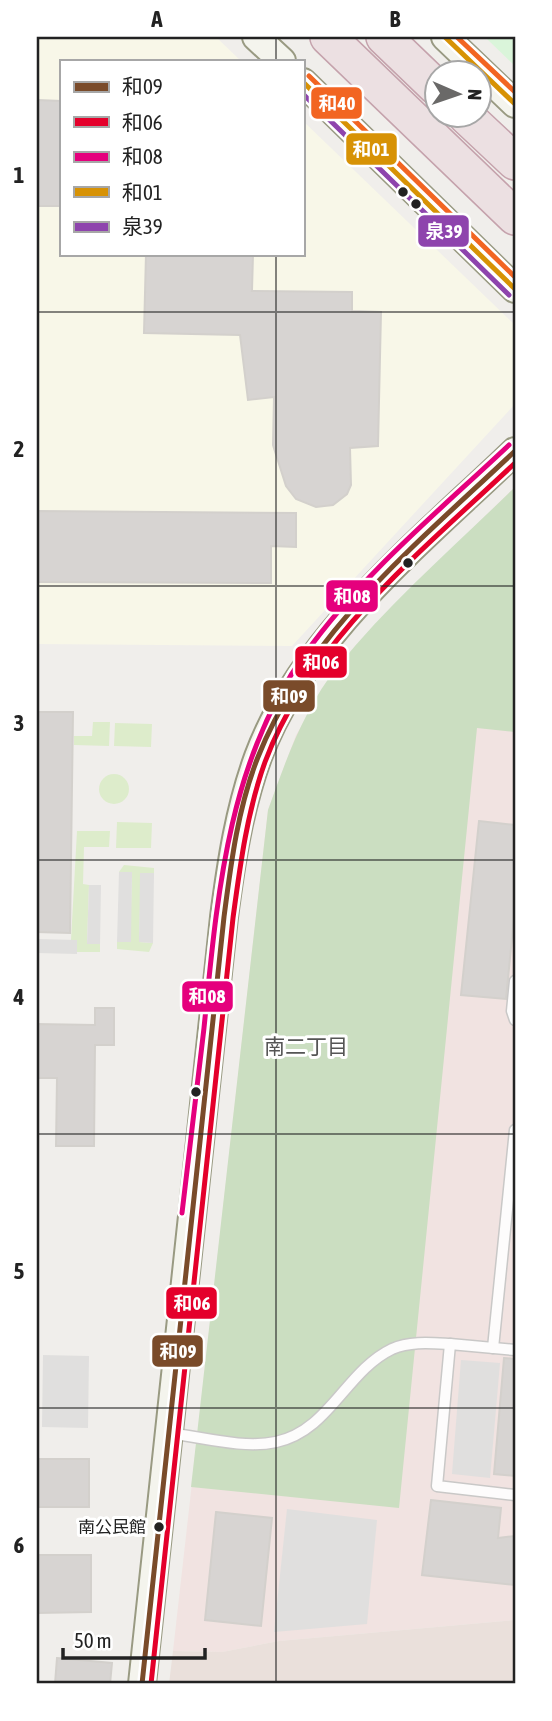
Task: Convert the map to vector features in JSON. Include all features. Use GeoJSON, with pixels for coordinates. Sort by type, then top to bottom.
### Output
{"type":"FeatureCollection","features":[{"type":"Feature","properties":{"kind":"highway"},"geometry":{"type":"LineString","coordinates":[[328,37],[515,217]]}},
{"type":"Feature","properties":{"kind":"highway"},"geometry":{"type":"LineString","coordinates":[[384,37],[422,74]]}},
{"type":"Feature","properties":{"kind":"highway"},"geometry":{"type":"LineString","coordinates":[[482,130],[515,162]]}},
{"type":"Feature","properties":{"kind":"street"},"geometry":{"type":"LineString","coordinates":[[257,37],[281,60]]}},
{"type":"Feature","properties":{"kind":"street"},"geometry":{"type":"LineString","coordinates":[[445,37],[515,104]]}},
{"type":"Feature","properties":{"kind":"street"},"geometry":{"type":"LineString","coordinates":[[304,83],[515,289]]}},
{"type":"Feature","properties":{"kind":"street"},"geometry":{"type":"LineString","coordinates":[[142,1684],[230,865],[258,756],[282,706],[330,638],[356,607],[515,451]]}},
{"type":"Feature","properties":{"kind":"lane"},"geometry":{"type":"LineString","coordinates":[[515,981],[512,1011],[515,1020]]}},
{"type":"Feature","properties":{"kind":"lane"},"geometry":{"type":"LineString","coordinates":[[494,1348],[515,1130]]}},
{"type":"Feature","properties":{"kind":"lane"},"geometry":{"type":"LineString","coordinates":[[168,1433],[252,1443],[275,1443],[312,1426],[379,1357],[411,1344],[450,1344],[515,1350]]}},
{"type":"Feature","properties":{"kind":"lane"},"geometry":{"type":"LineString","coordinates":[[450,1344],[437,1486],[515,1495]]}},
{"type":"Feature","properties":{"kind":"shaded area"},"geometry":{"type":"Polygon","coordinates":[[[37,37],[216,37],[240,60],[60,60],[60,256],[304,256],[304,122],[515,325],[515,404],[292,646],[37,644],[37,37]]]}},
{"type":"Feature","properties":{"kind":"shaded area"},"geometry":{"type":"Polygon","coordinates":[[[515,487],[515,1620],[279,1641],[222,1652],[173,1651],[268,810],[296,735],[337,667],[396,603],[515,487]]]}},
{"type":"Feature","properties":{"kind":"shaded area"},"geometry":{"type":"Polygon","coordinates":[[[119,872],[132,872],[131,942],[117,942],[119,872]]]}},
{"type":"Feature","properties":{"kind":"shaded area"},"geometry":{"type":"Polygon","coordinates":[[[140,873],[154,873],[153,943],[139,942],[140,873]]]}},
{"type":"Feature","properties":{"kind":"shaded area"},"geometry":{"type":"Polygon","coordinates":[[[89,885],[101,885],[100,944],[87,944],[89,885]]]}},
{"type":"Feature","properties":{"kind":"shaded area"},"geometry":{"type":"Polygon","coordinates":[[[37,939],[77,940],[77,954],[37,953],[37,939]]]}},
{"type":"Feature","properties":{"kind":"shaded area"},"geometry":{"type":"Polygon","coordinates":[[[43,1355],[89,1356],[88,1428],[42,1427],[43,1355]]]}},
{"type":"Feature","properties":{"kind":"shaded area"},"geometry":{"type":"Polygon","coordinates":[[[461,1360],[500,1363],[490,1478],[452,1474],[461,1360]]]}},
{"type":"Feature","properties":{"kind":"shaded area"},"geometry":{"type":"Polygon","coordinates":[[[287,1509],[377,1520],[367,1624],[274,1632],[287,1509]]]}},
{"type":"Feature","properties":{"kind":"shaded area"},"geometry":{"type":"Polygon","coordinates":[[[515,1620],[515,1684],[169,1684],[173,1651],[222,1652],[279,1641],[515,1620]]]}},
{"type":"Feature","properties":{"kind":"green space"},"geometry":{"type":"Polygon","coordinates":[[[485,37],[515,37],[515,66],[485,37]]]}},
{"type":"Feature","properties":{"kind":"green space"},"geometry":{"type":"Polygon","coordinates":[[[515,487],[515,732],[477,728],[399,1508],[191,1487],[268,810],[306,717],[338,666],[402,596],[515,487]]]}},
{"type":"Feature","properties":{"kind":"green space"},"geometry":{"type":"Polygon","coordinates":[[[93,722],[110,722],[109,746],[74,745],[74,736],[92,736],[93,722]]]}},
{"type":"Feature","properties":{"kind":"green space"},"geometry":{"type":"Polygon","coordinates":[[[115,723],[152,724],[151,747],[114,746],[115,723]]]}},
{"type":"Feature","properties":{"kind":"green space"},"geometry":{"type":"Polygon","coordinates":[[[114,774],[125,778],[129,789],[125,800],[114,804],[103,800],[99,789],[103,778],[114,774]]]}},
{"type":"Feature","properties":{"kind":"green space"},"geometry":{"type":"Polygon","coordinates":[[[117,822],[152,823],[151,848],[116,848],[117,822]]]}},
{"type":"Feature","properties":{"kind":"green space"},"geometry":{"type":"Polygon","coordinates":[[[77,831],[110,831],[109,847],[84,847],[83,884],[89,885],[87,943],[100,944],[100,952],[77,952],[77,941],[71,940],[77,831]]]}},
{"type":"Feature","properties":{"kind":"green space"},"geometry":{"type":"Polygon","coordinates":[[[124,865],[154,868],[154,873],[141,873],[139,942],[153,943],[149,952],[117,949],[117,942],[130,942],[132,873],[119,872],[124,865]]]}},
{"type":"Feature","properties":{"kind":"building"},"geometry":{"type":"Polygon","coordinates":[[[37,100],[60,101],[60,206],[37,206],[37,100]]]}},
{"type":"Feature","properties":{"kind":"building"},"geometry":{"type":"Polygon","coordinates":[[[146,256],[253,256],[252,291],[352,292],[352,311],[381,312],[378,446],[350,448],[351,485],[347,494],[333,505],[316,507],[296,499],[286,486],[273,445],[274,397],[248,400],[240,335],[144,333],[146,256]]]}},
{"type":"Feature","properties":{"kind":"building"},"geometry":{"type":"Polygon","coordinates":[[[37,511],[296,513],[296,547],[271,546],[271,583],[37,582],[37,511]]]}},
{"type":"Feature","properties":{"kind":"building"},"geometry":{"type":"Polygon","coordinates":[[[37,712],[73,712],[70,933],[37,932],[37,712]]]}},
{"type":"Feature","properties":{"kind":"building"},"geometry":{"type":"Polygon","coordinates":[[[479,821],[515,825],[515,907],[506,999],[461,995],[479,821]]]}},
{"type":"Feature","properties":{"kind":"building"},"geometry":{"type":"Polygon","coordinates":[[[95,1008],[114,1008],[114,1045],[95,1045],[94,1146],[56,1146],[57,1078],[37,1078],[37,1024],[95,1025],[95,1008]]]}},
{"type":"Feature","properties":{"kind":"building"},"geometry":{"type":"Polygon","coordinates":[[[504,1358],[515,1359],[515,1476],[494,1474],[504,1358]]]}},
{"type":"Feature","properties":{"kind":"building"},"geometry":{"type":"Polygon","coordinates":[[[37,1459],[89,1459],[89,1507],[37,1507],[37,1459]]]}},
{"type":"Feature","properties":{"kind":"building"},"geometry":{"type":"Polygon","coordinates":[[[431,1500],[501,1508],[498,1538],[515,1536],[515,1585],[422,1575],[431,1500]]]}},
{"type":"Feature","properties":{"kind":"building"},"geometry":{"type":"Polygon","coordinates":[[[216,1512],[272,1518],[261,1626],[205,1620],[216,1512]]]}},
{"type":"Feature","properties":{"kind":"building"},"geometry":{"type":"Polygon","coordinates":[[[37,1555],[91,1555],[91,1612],[37,1613],[37,1555]]]}},
{"type":"Feature","properties":{"kind":"building"},"geometry":{"type":"Polygon","coordinates":[[[57,1658],[112,1663],[110,1684],[55,1684],[57,1658]]]}},
{"type":"Feature","properties":{"kind":"transit line","name":"和01"},"geometry":{"type":"LineString","coordinates":[[445,37],[515,104]]}},
{"type":"Feature","properties":{"kind":"transit line","name":"和40"},"geometry":{"type":"LineString","coordinates":[[457,37],[515,92]]}},
{"type":"Feature","properties":{"kind":"transit line","name":"和40"},"geometry":{"type":"LineString","coordinates":[[309,76],[515,277]]}},
{"type":"Feature","properties":{"kind":"transit line","name":"和01"},"geometry":{"type":"LineString","coordinates":[[304,83],[515,289]]}},
{"type":"Feature","properties":{"kind":"transit line","name":"泉39"},"geometry":{"type":"LineString","coordinates":[[304,95],[509,295]]}},
{"type":"Feature","properties":{"kind":"transit line","name":"和08"},"geometry":{"type":"LineString","coordinates":[[182,1213],[221,882],[242,786],[258,740],[279,696],[327,625],[402,544],[509,445]]}},
{"type":"Feature","properties":{"kind":"transit line","name":"和09"},"geometry":{"type":"LineString","coordinates":[[142,1684],[224,917],[236,836],[251,776],[279,711],[336,629],[405,555],[515,451]]}},
{"type":"Feature","properties":{"kind":"transit line","name":"和06"},"geometry":{"type":"LineString","coordinates":[[151,1684],[233,918],[253,800],[265,762],[285,717],[310,676],[340,637],[372,599],[407,564],[515,463]]}},
{"type":"Feature","properties":{"kind":"place","name":"南公民館"},"geometry":{"type":"Point","coordinates":[159,1527]}},
{"type":"Feature","properties":{"kind":"district","name":"南二丁目"},"geometry":{"type":"Point","coordinates":[306,1046]}}]}
